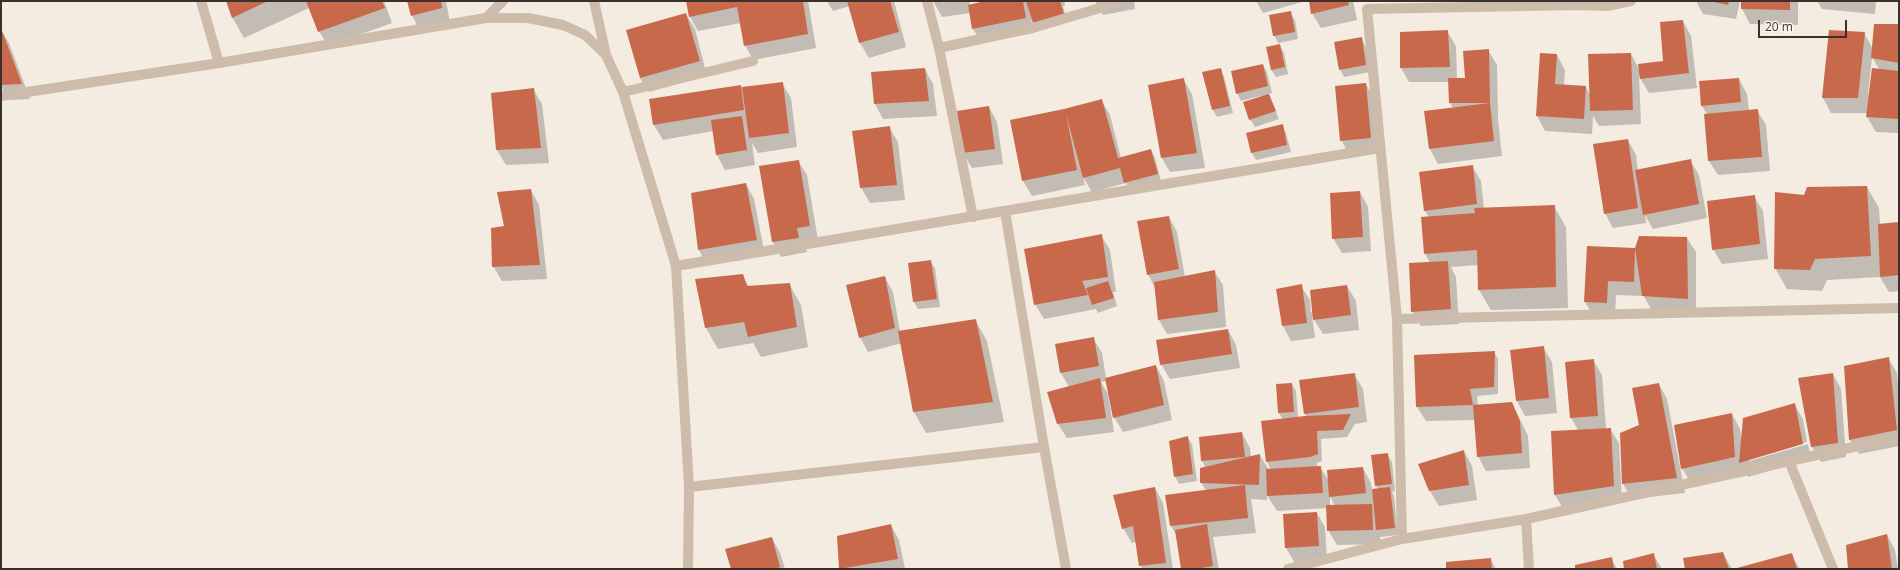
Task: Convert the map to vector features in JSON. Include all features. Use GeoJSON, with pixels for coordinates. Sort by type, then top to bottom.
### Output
{"type":"FeatureCollection","features":[{"type":"Feature","properties":{"kind":"street"},"geometry":{"type":"LineString","coordinates":[[201,1],[219,63]]}},
{"type":"Feature","properties":{"kind":"street"},"geometry":{"type":"LineString","coordinates":[[486,18],[503,1]]}},
{"type":"Feature","properties":{"kind":"street"},"geometry":{"type":"LineString","coordinates":[[594,1],[606,55],[623,92],[676,266],[689,487],[688,569]]}},
{"type":"Feature","properties":{"kind":"street"},"geometry":{"type":"LineString","coordinates":[[927,1],[939,48],[973,216]]}},
{"type":"Feature","properties":{"kind":"street"},"geometry":{"type":"LineString","coordinates":[[939,48],[1036,27],[1119,1]]}},
{"type":"Feature","properties":{"kind":"street"},"geometry":{"type":"LineString","coordinates":[[1402,539],[1396,319],[1365,5],[1607,6],[1631,1]]}},
{"type":"Feature","properties":{"kind":"street"},"geometry":{"type":"LineString","coordinates":[[1,96],[219,63],[486,18],[528,18],[563,25],[585,35],[606,55]]}},
{"type":"Feature","properties":{"kind":"street"},"geometry":{"type":"LineString","coordinates":[[623,92],[753,61]]}},
{"type":"Feature","properties":{"kind":"street"},"geometry":{"type":"LineString","coordinates":[[676,266],[1380,148]]}},
{"type":"Feature","properties":{"kind":"street"},"geometry":{"type":"LineString","coordinates":[[1005,211],[1066,569]]}},
{"type":"Feature","properties":{"kind":"street"},"geometry":{"type":"LineString","coordinates":[[1396,319],[1899,308]]}},
{"type":"Feature","properties":{"kind":"street"},"geometry":{"type":"LineString","coordinates":[[1288,569],[1402,539],[1526,519],[1899,437]]}},
{"type":"Feature","properties":{"kind":"street"},"geometry":{"type":"LineString","coordinates":[[689,487],[1044,447]]}},
{"type":"Feature","properties":{"kind":"street"},"geometry":{"type":"LineString","coordinates":[[1789,461],[1833,569]]}},
{"type":"Feature","properties":{"kind":"street"},"geometry":{"type":"LineString","coordinates":[[1526,519],[1530,569]]}},
{"type":"Feature","properties":{"kind":"building"},"geometry":{"type":"Polygon","coordinates":[[[226,1],[268,1],[232,18],[226,1]]]}},
{"type":"Feature","properties":{"kind":"building"},"geometry":{"type":"Polygon","coordinates":[[[306,1],[382,1],[385,8],[318,32],[306,1]]]}},
{"type":"Feature","properties":{"kind":"building"},"geometry":{"type":"Polygon","coordinates":[[[407,1],[441,1],[442,8],[411,16],[407,1]]]}},
{"type":"Feature","properties":{"kind":"building"},"geometry":{"type":"Polygon","coordinates":[[[686,1],[803,1],[808,34],[744,46],[737,7],[689,17],[686,1]]]}},
{"type":"Feature","properties":{"kind":"building"},"geometry":{"type":"Polygon","coordinates":[[[847,1],[890,1],[899,32],[859,43],[847,1]]]}},
{"type":"Feature","properties":{"kind":"building"},"geometry":{"type":"Polygon","coordinates":[[[985,1],[1023,1],[1026,18],[972,29],[968,5],[985,1]]]}},
{"type":"Feature","properties":{"kind":"building"},"geometry":{"type":"Polygon","coordinates":[[[1026,1],[1060,1],[1064,14],[1033,23],[1026,1]]]}},
{"type":"Feature","properties":{"kind":"building"},"geometry":{"type":"Polygon","coordinates":[[[1309,1],[1348,1],[1349,5],[1311,14],[1309,1]]]}},
{"type":"Feature","properties":{"kind":"building"},"geometry":{"type":"Polygon","coordinates":[[[1710,1],[1729,1],[1728,5],[1710,1]]]}},
{"type":"Feature","properties":{"kind":"building"},"geometry":{"type":"Polygon","coordinates":[[[1741,1],[1790,1],[1790,10],[1741,9],[1741,1]]]}},
{"type":"Feature","properties":{"kind":"building"},"geometry":{"type":"Polygon","coordinates":[[[1291,11],[1295,32],[1273,36],[1269,15],[1291,11]]]}},
{"type":"Feature","properties":{"kind":"building"},"geometry":{"type":"Polygon","coordinates":[[[686,13],[700,61],[640,78],[626,30],[686,13]]]}},
{"type":"Feature","properties":{"kind":"building"},"geometry":{"type":"Polygon","coordinates":[[[1683,20],[1689,73],[1640,79],[1638,64],[1663,61],[1660,22],[1683,20]]]}},
{"type":"Feature","properties":{"kind":"building"},"geometry":{"type":"Polygon","coordinates":[[[1874,24],[1899,24],[1899,63],[1871,58],[1874,24]]]}},
{"type":"Feature","properties":{"kind":"building"},"geometry":{"type":"Polygon","coordinates":[[[1,28],[22,84],[1,85],[1,28]]]}},
{"type":"Feature","properties":{"kind":"building"},"geometry":{"type":"Polygon","coordinates":[[[1448,30],[1450,67],[1400,68],[1400,32],[1448,30]]]}},
{"type":"Feature","properties":{"kind":"building"},"geometry":{"type":"Polygon","coordinates":[[[1829,30],[1865,32],[1858,98],[1822,98],[1829,30]]]}},
{"type":"Feature","properties":{"kind":"building"},"geometry":{"type":"Polygon","coordinates":[[[1362,37],[1366,65],[1339,70],[1334,42],[1362,37]]]}},
{"type":"Feature","properties":{"kind":"building"},"geometry":{"type":"Polygon","coordinates":[[[1280,44],[1285,67],[1271,70],[1266,47],[1280,44]]]}},
{"type":"Feature","properties":{"kind":"building"},"geometry":{"type":"Polygon","coordinates":[[[1489,49],[1490,103],[1449,103],[1448,78],[1465,78],[1463,51],[1489,49]]]}},
{"type":"Feature","properties":{"kind":"building"},"geometry":{"type":"Polygon","coordinates":[[[1540,53],[1557,54],[1555,84],[1586,86],[1584,119],[1536,116],[1540,53]]]}},
{"type":"Feature","properties":{"kind":"building"},"geometry":{"type":"Polygon","coordinates":[[[1631,53],[1633,110],[1590,111],[1588,54],[1631,53]]]}},
{"type":"Feature","properties":{"kind":"building"},"geometry":{"type":"Polygon","coordinates":[[[1263,64],[1268,86],[1236,94],[1231,71],[1263,64]]]}},
{"type":"Feature","properties":{"kind":"building"},"geometry":{"type":"Polygon","coordinates":[[[925,68],[929,101],[874,104],[871,72],[925,68]]]}},
{"type":"Feature","properties":{"kind":"building"},"geometry":{"type":"Polygon","coordinates":[[[1221,68],[1230,106],[1212,110],[1202,72],[1221,68]]]}},
{"type":"Feature","properties":{"kind":"building"},"geometry":{"type":"Polygon","coordinates":[[[1872,68],[1899,71],[1899,119],[1866,117],[1872,68]]]}},
{"type":"Feature","properties":{"kind":"building"},"geometry":{"type":"Polygon","coordinates":[[[1184,78],[1197,153],[1161,158],[1148,85],[1184,78]]]}},
{"type":"Feature","properties":{"kind":"building"},"geometry":{"type":"Polygon","coordinates":[[[1739,78],[1741,102],[1701,106],[1699,81],[1739,78]]]}},
{"type":"Feature","properties":{"kind":"building"},"geometry":{"type":"Polygon","coordinates":[[[783,82],[789,133],[749,138],[742,87],[783,82]]]}},
{"type":"Feature","properties":{"kind":"building"},"geometry":{"type":"Polygon","coordinates":[[[1366,83],[1371,138],[1340,141],[1335,86],[1366,83]]]}},
{"type":"Feature","properties":{"kind":"building"},"geometry":{"type":"Polygon","coordinates":[[[741,85],[744,110],[653,125],[649,99],[741,85]]]}},
{"type":"Feature","properties":{"kind":"building"},"geometry":{"type":"Polygon","coordinates":[[[534,88],[541,148],[496,150],[491,93],[534,88]]]}},
{"type":"Feature","properties":{"kind":"building"},"geometry":{"type":"Polygon","coordinates":[[[1269,94],[1276,111],[1249,120],[1243,102],[1269,94]]]}},
{"type":"Feature","properties":{"kind":"building"},"geometry":{"type":"Polygon","coordinates":[[[1102,99],[1118,158],[1151,149],[1158,174],[1124,183],[1120,168],[1083,178],[1066,114],[1077,170],[1022,181],[1010,120],[1064,109],[1102,99]]]}},
{"type":"Feature","properties":{"kind":"building"},"geometry":{"type":"Polygon","coordinates":[[[1490,103],[1494,141],[1429,149],[1424,111],[1490,103]]]}},
{"type":"Feature","properties":{"kind":"building"},"geometry":{"type":"Polygon","coordinates":[[[989,106],[995,149],[962,153],[957,111],[989,106]]]}},
{"type":"Feature","properties":{"kind":"building"},"geometry":{"type":"Polygon","coordinates":[[[1758,109],[1762,157],[1708,161],[1704,114],[1758,109]]]}},
{"type":"Feature","properties":{"kind":"building"},"geometry":{"type":"Polygon","coordinates":[[[742,116],[747,150],[716,155],[711,120],[742,116]]]}},
{"type":"Feature","properties":{"kind":"building"},"geometry":{"type":"Polygon","coordinates":[[[1283,124],[1287,145],[1251,153],[1246,133],[1283,124]]]}},
{"type":"Feature","properties":{"kind":"building"},"geometry":{"type":"Polygon","coordinates":[[[890,126],[897,185],[860,188],[852,131],[890,126]]]}},
{"type":"Feature","properties":{"kind":"building"},"geometry":{"type":"Polygon","coordinates":[[[1628,139],[1638,208],[1604,214],[1593,144],[1628,139]]]}},
{"type":"Feature","properties":{"kind":"building"},"geometry":{"type":"Polygon","coordinates":[[[1691,159],[1699,204],[1643,215],[1635,170],[1691,159]]]}},
{"type":"Feature","properties":{"kind":"building"},"geometry":{"type":"Polygon","coordinates":[[[799,160],[810,226],[797,228],[799,238],[772,242],[759,166],[799,160]]]}},
{"type":"Feature","properties":{"kind":"building"},"geometry":{"type":"Polygon","coordinates":[[[1473,165],[1477,204],[1424,211],[1419,172],[1473,165]]]}},
{"type":"Feature","properties":{"kind":"building"},"geometry":{"type":"Polygon","coordinates":[[[746,183],[757,240],[698,250],[691,193],[746,183]]]}},
{"type":"Feature","properties":{"kind":"building"},"geometry":{"type":"Polygon","coordinates":[[[1867,186],[1871,256],[1815,259],[1810,270],[1774,269],[1775,192],[1804,195],[1807,187],[1867,186]]]}},
{"type":"Feature","properties":{"kind":"building"},"geometry":{"type":"Polygon","coordinates":[[[531,189],[540,265],[492,267],[491,228],[504,226],[497,192],[531,189]]]}},
{"type":"Feature","properties":{"kind":"building"},"geometry":{"type":"Polygon","coordinates":[[[1360,191],[1363,237],[1332,239],[1330,193],[1360,191]]]}},
{"type":"Feature","properties":{"kind":"building"},"geometry":{"type":"Polygon","coordinates":[[[1755,195],[1760,244],[1712,250],[1707,201],[1755,195]]]}},
{"type":"Feature","properties":{"kind":"building"},"geometry":{"type":"Polygon","coordinates":[[[1555,205],[1556,287],[1478,290],[1477,250],[1424,254],[1421,217],[1475,213],[1474,208],[1555,205]]]}},
{"type":"Feature","properties":{"kind":"building"},"geometry":{"type":"Polygon","coordinates":[[[1169,216],[1179,269],[1147,275],[1137,221],[1169,216]]]}},
{"type":"Feature","properties":{"kind":"building"},"geometry":{"type":"Polygon","coordinates":[[[1899,222],[1899,275],[1880,277],[1878,224],[1899,222]]]}},
{"type":"Feature","properties":{"kind":"building"},"geometry":{"type":"Polygon","coordinates":[[[1102,234],[1108,277],[1082,281],[1088,295],[1034,305],[1024,249],[1102,234]]]}},
{"type":"Feature","properties":{"kind":"building"},"geometry":{"type":"Polygon","coordinates":[[[1639,236],[1687,237],[1688,299],[1642,296],[1635,248],[1639,236]]]}},
{"type":"Feature","properties":{"kind":"building"},"geometry":{"type":"Polygon","coordinates":[[[1587,246],[1635,248],[1634,282],[1608,281],[1607,303],[1584,302],[1587,246]]]}},
{"type":"Feature","properties":{"kind":"building"},"geometry":{"type":"Polygon","coordinates":[[[931,260],[937,299],[913,302],[908,263],[931,260]]]}},
{"type":"Feature","properties":{"kind":"building"},"geometry":{"type":"Polygon","coordinates":[[[1448,261],[1451,309],[1411,312],[1409,263],[1448,261]]]}},
{"type":"Feature","properties":{"kind":"building"},"geometry":{"type":"Polygon","coordinates":[[[1215,270],[1218,312],[1158,320],[1154,282],[1215,270]]]}},
{"type":"Feature","properties":{"kind":"building"},"geometry":{"type":"Polygon","coordinates":[[[743,274],[747,286],[790,283],[797,327],[748,337],[744,322],[705,328],[695,279],[743,274]]]}},
{"type":"Feature","properties":{"kind":"building"},"geometry":{"type":"Polygon","coordinates":[[[885,276],[895,328],[859,338],[846,285],[885,276]]]}},
{"type":"Feature","properties":{"kind":"building"},"geometry":{"type":"Polygon","coordinates":[[[1108,281],[1114,298],[1092,305],[1086,288],[1108,281]]]}},
{"type":"Feature","properties":{"kind":"building"},"geometry":{"type":"Polygon","coordinates":[[[1302,284],[1307,323],[1282,326],[1276,289],[1302,284]]]}},
{"type":"Feature","properties":{"kind":"building"},"geometry":{"type":"Polygon","coordinates":[[[1347,285],[1351,315],[1313,320],[1310,290],[1347,285]]]}},
{"type":"Feature","properties":{"kind":"building"},"geometry":{"type":"Polygon","coordinates":[[[976,319],[993,402],[913,412],[898,331],[976,319]]]}},
{"type":"Feature","properties":{"kind":"building"},"geometry":{"type":"Polygon","coordinates":[[[1228,329],[1232,354],[1160,365],[1156,340],[1228,329]]]}},
{"type":"Feature","properties":{"kind":"building"},"geometry":{"type":"Polygon","coordinates":[[[1094,337],[1099,366],[1060,373],[1055,344],[1094,337]]]}},
{"type":"Feature","properties":{"kind":"building"},"geometry":{"type":"Polygon","coordinates":[[[1544,346],[1549,398],[1516,401],[1510,350],[1544,346]]]}},
{"type":"Feature","properties":{"kind":"building"},"geometry":{"type":"Polygon","coordinates":[[[1495,351],[1494,387],[1470,389],[1473,405],[1416,407],[1414,355],[1495,351]]]}},
{"type":"Feature","properties":{"kind":"building"},"geometry":{"type":"Polygon","coordinates":[[[1889,357],[1897,430],[1849,440],[1844,366],[1889,357]]]}},
{"type":"Feature","properties":{"kind":"building"},"geometry":{"type":"Polygon","coordinates":[[[1594,359],[1598,416],[1570,418],[1565,362],[1594,359]]]}},
{"type":"Feature","properties":{"kind":"building"},"geometry":{"type":"Polygon","coordinates":[[[1156,365],[1164,405],[1113,418],[1105,378],[1156,365]]]}},
{"type":"Feature","properties":{"kind":"building"},"geometry":{"type":"Polygon","coordinates":[[[1355,373],[1359,407],[1304,414],[1299,380],[1355,373]]]}},
{"type":"Feature","properties":{"kind":"building"},"geometry":{"type":"Polygon","coordinates":[[[1833,373],[1838,443],[1811,447],[1798,378],[1833,373]]]}},
{"type":"Feature","properties":{"kind":"building"},"geometry":{"type":"Polygon","coordinates":[[[1100,378],[1106,418],[1057,424],[1047,392],[1100,378]]]}},
{"type":"Feature","properties":{"kind":"building"},"geometry":{"type":"Polygon","coordinates":[[[1292,383],[1294,412],[1278,413],[1276,384],[1292,383]]]}},
{"type":"Feature","properties":{"kind":"building"},"geometry":{"type":"Polygon","coordinates":[[[1659,383],[1677,478],[1622,484],[1620,433],[1639,425],[1632,388],[1659,383]]]}},
{"type":"Feature","properties":{"kind":"building"},"geometry":{"type":"Polygon","coordinates":[[[1512,402],[1520,421],[1522,453],[1477,457],[1473,405],[1512,402]]]}},
{"type":"Feature","properties":{"kind":"building"},"geometry":{"type":"Polygon","coordinates":[[[1795,403],[1803,444],[1739,463],[1743,418],[1795,403]]]}},
{"type":"Feature","properties":{"kind":"building"},"geometry":{"type":"Polygon","coordinates":[[[1732,413],[1735,457],[1681,469],[1674,425],[1732,413]]]}},
{"type":"Feature","properties":{"kind":"building"},"geometry":{"type":"Polygon","coordinates":[[[1351,414],[1343,430],[1317,431],[1318,454],[1310,457],[1266,462],[1261,421],[1305,416],[1351,414]]]}},
{"type":"Feature","properties":{"kind":"building"},"geometry":{"type":"Polygon","coordinates":[[[1611,428],[1614,486],[1554,495],[1551,431],[1611,428]]]}},
{"type":"Feature","properties":{"kind":"building"},"geometry":{"type":"Polygon","coordinates":[[[1242,432],[1245,457],[1201,461],[1199,437],[1242,432]]]}},
{"type":"Feature","properties":{"kind":"building"},"geometry":{"type":"Polygon","coordinates":[[[1188,436],[1193,474],[1174,477],[1169,441],[1188,436]]]}},
{"type":"Feature","properties":{"kind":"building"},"geometry":{"type":"Polygon","coordinates":[[[1464,450],[1469,485],[1429,491],[1418,464],[1464,450]]]}},
{"type":"Feature","properties":{"kind":"building"},"geometry":{"type":"Polygon","coordinates":[[[1388,453],[1392,484],[1375,486],[1371,455],[1388,453]]]}},
{"type":"Feature","properties":{"kind":"building"},"geometry":{"type":"Polygon","coordinates":[[[1260,454],[1259,485],[1200,483],[1200,468],[1260,454]]]}},
{"type":"Feature","properties":{"kind":"building"},"geometry":{"type":"Polygon","coordinates":[[[1321,466],[1323,493],[1267,496],[1266,469],[1321,466]]]}},
{"type":"Feature","properties":{"kind":"building"},"geometry":{"type":"Polygon","coordinates":[[[1363,467],[1366,493],[1329,497],[1327,470],[1363,467]]]}},
{"type":"Feature","properties":{"kind":"building"},"geometry":{"type":"Polygon","coordinates":[[[1245,485],[1248,518],[1170,526],[1165,495],[1245,485]]]}},
{"type":"Feature","properties":{"kind":"building"},"geometry":{"type":"Polygon","coordinates":[[[1155,487],[1166,563],[1139,566],[1133,526],[1122,529],[1113,495],[1155,487]]]}},
{"type":"Feature","properties":{"kind":"building"},"geometry":{"type":"Polygon","coordinates":[[[1390,487],[1395,528],[1376,530],[1372,489],[1390,487]]]}},
{"type":"Feature","properties":{"kind":"building"},"geometry":{"type":"Polygon","coordinates":[[[1372,504],[1373,530],[1327,531],[1326,505],[1372,504]]]}},
{"type":"Feature","properties":{"kind":"building"},"geometry":{"type":"Polygon","coordinates":[[[1317,512],[1319,546],[1285,548],[1283,514],[1317,512]]]}},
{"type":"Feature","properties":{"kind":"building"},"geometry":{"type":"Polygon","coordinates":[[[891,524],[898,559],[839,569],[837,536],[891,524]]]}},
{"type":"Feature","properties":{"kind":"building"},"geometry":{"type":"Polygon","coordinates":[[[1207,524],[1213,566],[1196,569],[1181,569],[1175,530],[1207,524]]]}},
{"type":"Feature","properties":{"kind":"building"},"geometry":{"type":"Polygon","coordinates":[[[1887,534],[1892,569],[1848,569],[1846,545],[1887,534]]]}},
{"type":"Feature","properties":{"kind":"building"},"geometry":{"type":"Polygon","coordinates":[[[772,537],[780,567],[774,569],[731,569],[725,549],[772,537]]]}},
{"type":"Feature","properties":{"kind":"building"},"geometry":{"type":"Polygon","coordinates":[[[1723,552],[1729,569],[1685,569],[1683,558],[1723,552]]]}},
{"type":"Feature","properties":{"kind":"building"},"geometry":{"type":"Polygon","coordinates":[[[1654,553],[1657,569],[1624,569],[1623,561],[1654,553]]]}},
{"type":"Feature","properties":{"kind":"building"},"geometry":{"type":"Polygon","coordinates":[[[1792,553],[1797,569],[1737,568],[1792,553]]]}},
{"type":"Feature","properties":{"kind":"building"},"geometry":{"type":"Polygon","coordinates":[[[1612,557],[1614,569],[1575,569],[1575,565],[1612,557]]]}},
{"type":"Feature","properties":{"kind":"building"},"geometry":{"type":"Polygon","coordinates":[[[1491,558],[1492,569],[1446,569],[1446,562],[1491,558]]]}}]}
